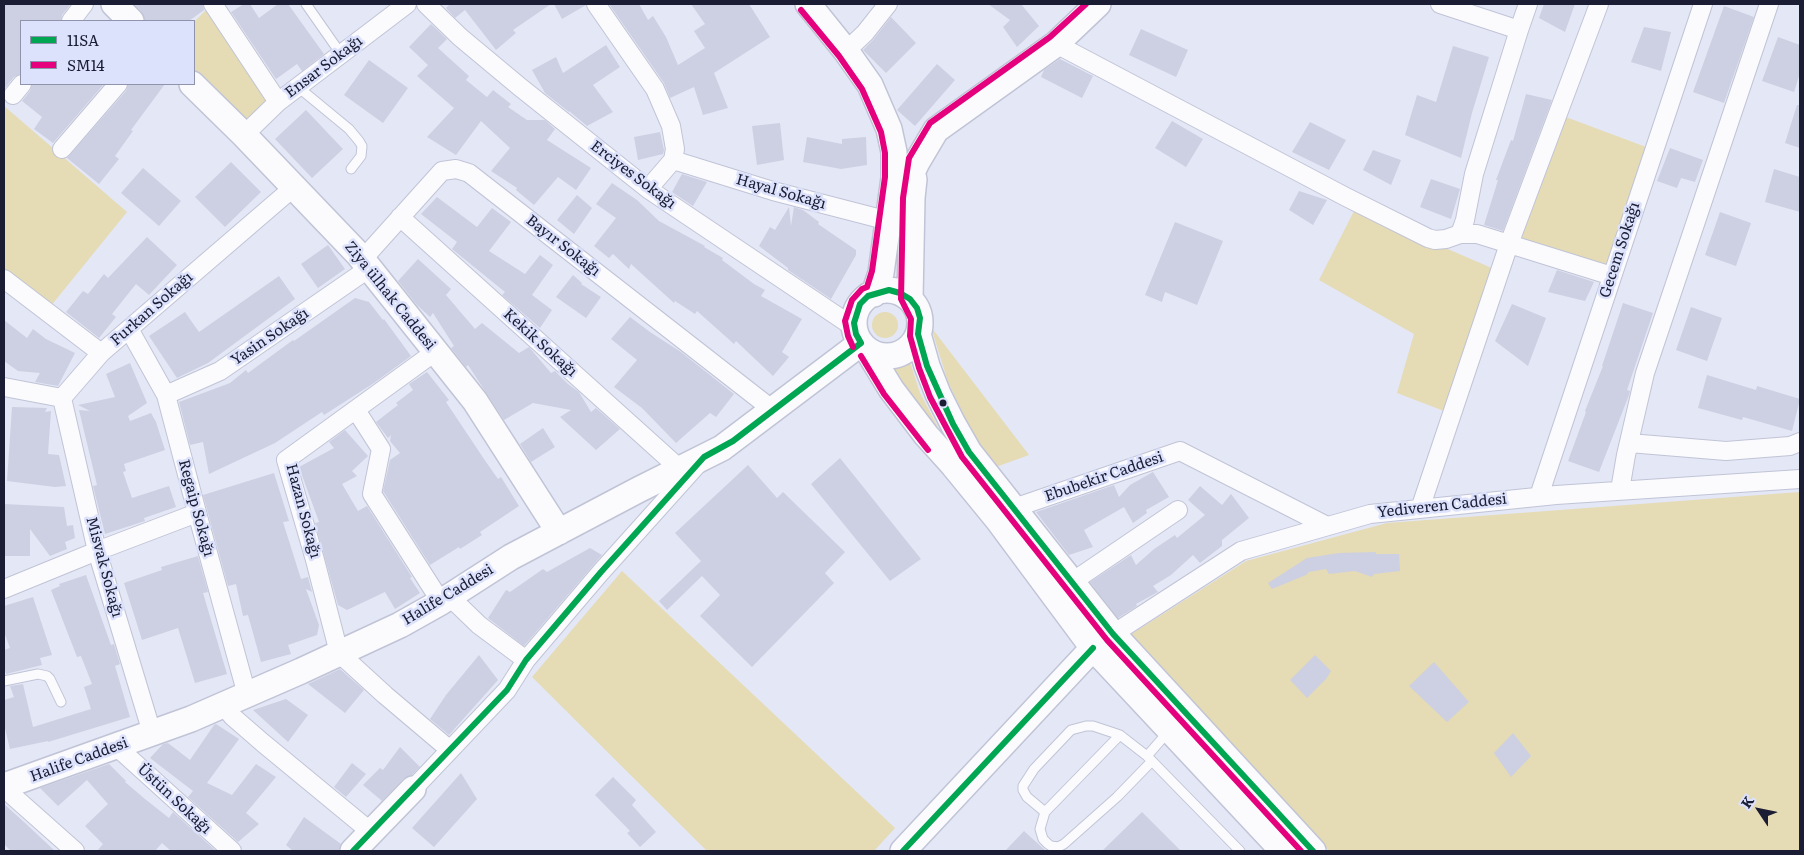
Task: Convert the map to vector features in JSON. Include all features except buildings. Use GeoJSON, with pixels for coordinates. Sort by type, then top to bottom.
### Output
{"type":"FeatureCollection","features":[{"type":"Feature","properties":{"kind":"street"},"geometry":{"type":"LineString","coordinates":[[72,20],[84,4]]}},
{"type":"Feature","properties":{"kind":"street"},"geometry":{"type":"LineString","coordinates":[[114,4],[130,20]]}},
{"type":"Feature","properties":{"kind":"street"},"geometry":{"type":"LineString","coordinates":[[213,4],[278,102]]}},
{"type":"Feature","properties":{"kind":"street","name":"Erciyes Sokağı"},"geometry":{"type":"LineString","coordinates":[[426,4],[460,37],[648,189],[861,341]]}},
{"type":"Feature","properties":{"kind":"street"},"geometry":{"type":"LineString","coordinates":[[596,4],[655,89],[671,126],[675,149],[673,160],[648,189]]}},
{"type":"Feature","properties":{"kind":"street"},"geometry":{"type":"LineString","coordinates":[[808,4],[846,50],[870,84],[889,129],[894,152],[894,178],[881,273],[874,294]]}},
{"type":"Feature","properties":{"kind":"street"},"geometry":{"type":"LineString","coordinates":[[846,50],[865,33],[888,4]]}},
{"type":"Feature","properties":{"kind":"street"},"geometry":{"type":"LineString","coordinates":[[889,221],[916,162],[936,130],[1056,44],[1098,4]]}},
{"type":"Feature","properties":{"kind":"street"},"geometry":{"type":"LineString","coordinates":[[1440,4],[1519,30]]}},
{"type":"Feature","properties":{"kind":"street"},"geometry":{"type":"LineString","coordinates":[[1460,234],[1465,220],[1474,174],[1528,4]]}},
{"type":"Feature","properties":{"kind":"street"},"geometry":{"type":"LineString","coordinates":[[1420,509],[1509,244],[1599,4]]}},
{"type":"Feature","properties":{"kind":"street","name":"Gecem Sokağı"},"geometry":{"type":"LineString","coordinates":[[1539,496],[1703,4]]}},
{"type":"Feature","properties":{"kind":"street"},"geometry":{"type":"LineString","coordinates":[[1620,490],[1645,373],[1700,205],[1770,4]]}},
{"type":"Feature","properties":{"kind":"street","name":"Ensar Sokağı"},"geometry":{"type":"LineString","coordinates":[[244,135],[278,102],[341,54],[398,6]]}},
{"type":"Feature","properties":{"kind":"street"},"geometry":{"type":"LineString","coordinates":[[1056,44],[1346,197],[1428,238],[1435,240],[1446,239],[1460,234],[1477,234],[1612,276]]}},
{"type":"Feature","properties":{"kind":"street"},"geometry":{"type":"LineString","coordinates":[[62,149],[117,85]]}},
{"type":"Feature","properties":{"kind":"street","name":"Ziya ülhak Caddesi"},"geometry":{"type":"LineString","coordinates":[[193,85],[294,187],[365,264],[475,401],[559,532]]}},
{"type":"Feature","properties":{"kind":"street","name":"Hayal Sokağı"},"geometry":{"type":"LineString","coordinates":[[673,160],[773,191],[889,221]]}},
{"type":"Feature","properties":{"kind":"street"},"geometry":{"type":"LineString","coordinates":[[910,299],[912,198],[916,162]]}},
{"type":"Feature","properties":{"kind":"street","name":"Bayır Sokağı"},"geometry":{"type":"LineString","coordinates":[[365,264],[400,217],[442,171],[456,169],[469,173],[773,410]]}},
{"type":"Feature","properties":{"kind":"street","name":"Furkan Sokağı"},"geometry":{"type":"LineString","coordinates":[[62,398],[101,353],[294,187]]}},
{"type":"Feature","properties":{"kind":"street","name":"Kekik Sokağı"},"geometry":{"type":"LineString","coordinates":[[400,217],[680,469]]}},
{"type":"Feature","properties":{"kind":"street","name":"Yasin Sokağı"},"geometry":{"type":"LineString","coordinates":[[166,394],[220,370],[365,264]]}},
{"type":"Feature","properties":{"kind":"street"},"geometry":{"type":"LineString","coordinates":[[4,279],[101,353]]}},
{"type":"Feature","properties":{"kind":"street"},"geometry":{"type":"LineString","coordinates":[[861,341],[878,355],[899,354],[908,349],[916,340],[920,318],[917,308],[910,299],[900,292],[889,290],[868,296],[860,304],[856,313],[861,341],[891,388],[926,435],[953,465],[1006,514],[1072,582],[1179,723],[1282,851]]}},
{"type":"Feature","properties":{"kind":"street","name":"Regaip Sokağı"},"geometry":{"type":"LineString","coordinates":[[129,328],[166,394],[247,695]]}},
{"type":"Feature","properties":{"kind":"street"},"geometry":{"type":"LineString","coordinates":[[918,334],[927,366],[953,424],[1006,514],[1092,648],[1179,723],[1313,851]]}},
{"type":"Feature","properties":{"kind":"street","name":"Halife Caddesi"},"geometry":{"type":"LineString","coordinates":[[4,787],[223,705],[400,625],[446,599],[511,557],[733,441],[861,341]]}},
{"type":"Feature","properties":{"kind":"street","name":"Hazan Sokağı"},"geometry":{"type":"LineString","coordinates":[[340,653],[286,460],[435,352]]}},
{"type":"Feature","properties":{"kind":"street"},"geometry":{"type":"LineString","coordinates":[[4,387],[62,398]]}},
{"type":"Feature","properties":{"kind":"street","name":"Misvak Sokağı"},"geometry":{"type":"LineString","coordinates":[[62,398],[97,551],[152,733]]}},
{"type":"Feature","properties":{"kind":"street"},"geometry":{"type":"LineString","coordinates":[[356,410],[381,449],[372,494],[446,599],[526,660]]}},
{"type":"Feature","properties":{"kind":"street"},"geometry":{"type":"LineString","coordinates":[[1629,443],[1726,451],[1790,446],[1800,442]]}},
{"type":"Feature","properties":{"kind":"street","name":"Ebubekir Caddesi"},"geometry":{"type":"LineString","coordinates":[[1006,514],[1180,451],[1327,526]]}},
{"type":"Feature","properties":{"kind":"street"},"geometry":{"type":"LineString","coordinates":[[353,851],[507,690],[526,660],[601,572],[704,457]]}},
{"type":"Feature","properties":{"kind":"street","name":"Yediveren Caddesi"},"geometry":{"type":"LineString","coordinates":[[1113,634],[1241,551],[1370,514],[1539,496],[1800,479]]}},
{"type":"Feature","properties":{"kind":"street"},"geometry":{"type":"LineString","coordinates":[[1072,582],[1178,510]]}},
{"type":"Feature","properties":{"kind":"street"},"geometry":{"type":"LineString","coordinates":[[4,589],[197,513]]}},
{"type":"Feature","properties":{"kind":"street"},"geometry":{"type":"LineString","coordinates":[[902,851],[1092,648],[1113,634]]}},
{"type":"Feature","properties":{"kind":"street"},"geometry":{"type":"LineString","coordinates":[[340,653],[450,750]]}},
{"type":"Feature","properties":{"kind":"street"},"geometry":{"type":"LineString","coordinates":[[223,705],[233,717],[372,832]]}},
{"type":"Feature","properties":{"kind":"street","name":"Üstün Sokağı"},"geometry":{"type":"LineString","coordinates":[[117,746],[232,851]]}},
{"type":"Feature","properties":{"kind":"street"},"geometry":{"type":"LineString","coordinates":[[4,787],[75,851]]}},
{"type":"Feature","properties":{"kind":"lane"},"geometry":{"type":"LineString","coordinates":[[306,4],[341,54]]}},
{"type":"Feature","properties":{"kind":"lane"},"geometry":{"type":"LineString","coordinates":[[298,87],[349,129],[359,141],[362,146],[361,156],[351,169]]}},
{"type":"Feature","properties":{"kind":"lane"},"geometry":{"type":"LineString","coordinates":[[4,681],[38,674],[47,676],[61,702]]}},
{"type":"Feature","properties":{"kind":"lane"},"geometry":{"type":"LineString","coordinates":[[1120,735],[1044,812],[1041,822],[1041,834],[1051,846],[1058,847],[1064,844],[1117,797],[1179,723]]}},
{"type":"Feature","properties":{"kind":"lane"},"geometry":{"type":"LineString","coordinates":[[1044,812],[1027,797],[1023,790],[1028,777],[1050,751],[1072,730],[1093,726],[1120,735],[1150,758],[1240,851]]}},
{"type":"Feature","properties":{"kind":"shaded area"},"geometry":{"type":"Polygon","coordinates":[[[206,10],[267,101],[242,123],[195,77],[195,21],[206,10]]]}},
{"type":"Feature","properties":{"kind":"shaded area"},"geometry":{"type":"Polygon","coordinates":[[[4,106],[127,212],[50,307],[4,271],[4,106]]]}},
{"type":"Feature","properties":{"kind":"shaded area"},"geometry":{"type":"Polygon","coordinates":[[[1563,116],[1646,147],[1605,269],[1516,239],[1563,116]]]}},
{"type":"Feature","properties":{"kind":"shaded area"},"geometry":{"type":"Polygon","coordinates":[[[1355,209],[1494,269],[1444,411],[1397,393],[1414,334],[1319,280],[1355,209]]]}},
{"type":"Feature","properties":{"kind":"shaded area"},"geometry":{"type":"Polygon","coordinates":[[[885,312],[894,316],[898,325],[894,334],[885,338],[876,334],[872,325],[876,316],[885,312]]]}},
{"type":"Feature","properties":{"kind":"shaded area"},"geometry":{"type":"Polygon","coordinates":[[[931,327],[1029,455],[993,468],[971,430],[948,382],[931,327]]]}},
{"type":"Feature","properties":{"kind":"shaded area"},"geometry":{"type":"Polygon","coordinates":[[[908,356],[920,393],[947,444],[882,364],[908,356]]]}},
{"type":"Feature","properties":{"kind":"shaded area"},"geometry":{"type":"Polygon","coordinates":[[[1800,492],[1800,851],[1329,851],[1130,635],[1246,561],[1387,523],[1800,492]]]}},
{"type":"Feature","properties":{"kind":"shaded area"},"geometry":{"type":"Polygon","coordinates":[[[622,571],[895,828],[874,851],[707,851],[532,677],[622,571]]]}},
{"type":"Feature","properties":{"kind":"transit line","name":"SM14"},"geometry":{"type":"LineString","coordinates":[[1086,4],[1050,37],[930,123],[909,158],[903,198],[901,299],[911,319],[910,336],[930,397],[962,457],[1107,640],[1301,851]]}},
{"type":"Feature","properties":{"kind":"transit line","name":"SM14"},"geometry":{"type":"LineString","coordinates":[[801,10],[839,56],[862,89],[881,132],[885,153],[885,177],[872,271],[867,287],[862,289],[852,300],[845,321],[848,336],[853,347]]}},
{"type":"Feature","properties":{"kind":"transit line","name":"11SA"},"geometry":{"type":"LineString","coordinates":[[353,851],[507,690],[526,660],[601,572],[704,457],[733,441],[861,343],[856,334],[854,323],[860,304],[868,296],[889,290],[900,293],[910,299],[917,308],[920,318],[918,334],[927,366],[953,424],[969,452],[1113,634],[1313,851]]}},
{"type":"Feature","properties":{"kind":"transit line","name":"SM14"},"geometry":{"type":"LineString","coordinates":[[861,356],[884,394],[928,450]]}},
{"type":"Feature","properties":{"kind":"transit line","name":"11SA"},"geometry":{"type":"LineString","coordinates":[[903,851],[1093,648]]}}]}
